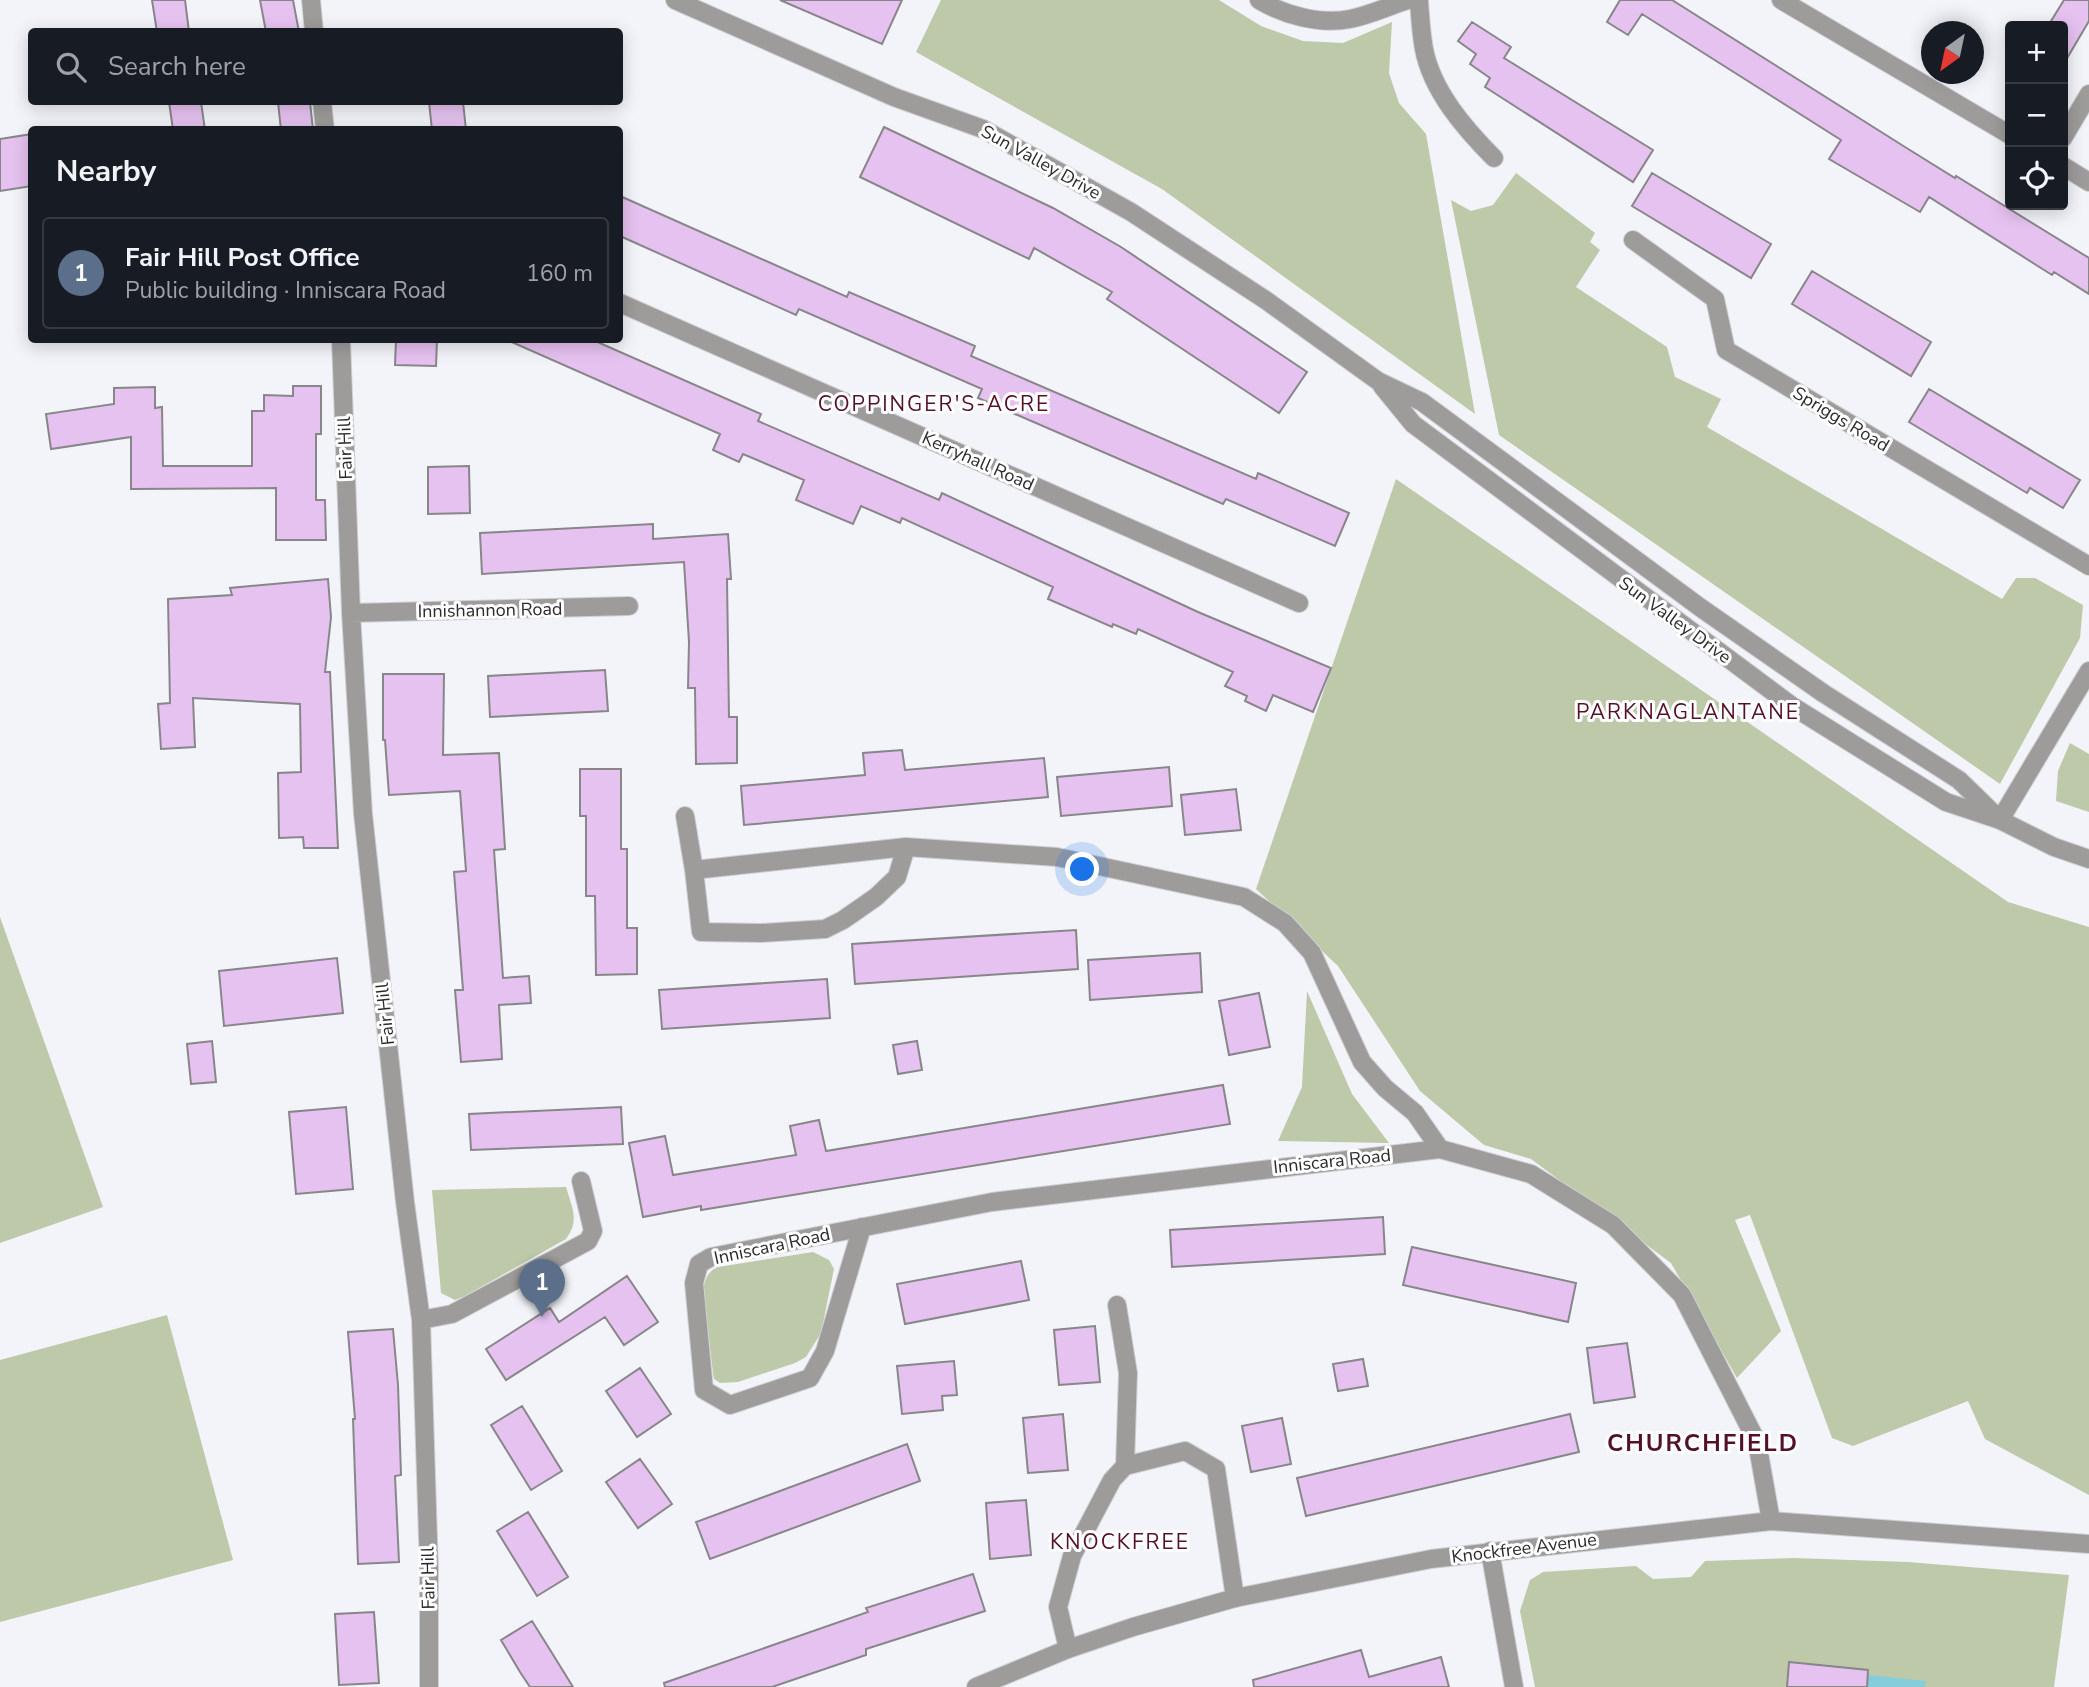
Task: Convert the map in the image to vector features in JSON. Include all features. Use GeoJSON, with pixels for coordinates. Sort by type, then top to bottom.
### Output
{"type":"FeatureCollection","features":[{"type":"Feature","properties":{"kind":"street"},"geometry":{"type":"LineString","coordinates":[[311,0],[314,28]]}},
{"type":"Feature","properties":{"kind":"street","name":"Sun Valley Drive"},"geometry":{"type":"LineString","coordinates":[[675,0],[894,97],[983,129],[1131,212],[1267,301],[1378,381],[1422,402],[1720,621],[1823,693],[1959,780],[2000,820]]}},
{"type":"Feature","properties":{"kind":"street"},"geometry":{"type":"LineString","coordinates":[[1259,0],[1277,10],[1314,19],[1348,19],[1408,0]]}},
{"type":"Feature","properties":{"kind":"street"},"geometry":{"type":"LineString","coordinates":[[1419,0],[1424,51],[1441,94],[1465,130],[1494,158]]}},
{"type":"Feature","properties":{"kind":"street"},"geometry":{"type":"LineString","coordinates":[[1781,0],[2005,132]]}},
{"type":"Feature","properties":{"kind":"street"},"geometry":{"type":"LineString","coordinates":[[2068,130],[2089,94]]}},
{"type":"Feature","properties":{"kind":"street"},"geometry":{"type":"LineString","coordinates":[[322,105],[325,126]]}},
{"type":"Feature","properties":{"kind":"street"},"geometry":{"type":"LineString","coordinates":[[2068,169],[2089,182]]}},
{"type":"Feature","properties":{"kind":"street","name":"Spriggs Road"},"geometry":{"type":"LineString","coordinates":[[1633,240],[1715,299],[1727,350],[2089,566]]}},
{"type":"Feature","properties":{"kind":"street","name":"Kerryhall Road"},"geometry":{"type":"LineString","coordinates":[[623,304],[1298,603]]}},
{"type":"Feature","properties":{"kind":"street","name":"Fair Hill"},"geometry":{"type":"LineString","coordinates":[[341,343],[351,613],[363,814],[405,1202],[421,1320],[429,1570],[429,1687]]}},
{"type":"Feature","properties":{"kind":"street","name":"Sun Valley Drive"},"geometry":{"type":"LineString","coordinates":[[1378,381],[1413,424],[1792,706],[1946,802],[2000,820],[2054,847],[2089,859]]}},
{"type":"Feature","properties":{"kind":"street","name":"Innishannon Road"},"geometry":{"type":"LineString","coordinates":[[351,613],[629,606]]}},
{"type":"Feature","properties":{"kind":"street"},"geometry":{"type":"LineString","coordinates":[[1704,642],[1720,621]]}},
{"type":"Feature","properties":{"kind":"street"},"geometry":{"type":"LineString","coordinates":[[2000,820],[2089,671]]}},
{"type":"Feature","properties":{"kind":"street"},"geometry":{"type":"LineString","coordinates":[[685,816],[701,932],[761,933],[825,929],[876,897],[897,877],[906,847]]}},
{"type":"Feature","properties":{"kind":"street"},"geometry":{"type":"LineString","coordinates":[[694,870],[906,847],[1057,857],[1244,897],[1285,923],[1312,953],[1362,1062],[1385,1088],[1415,1113],[1440,1149]]}},
{"type":"Feature","properties":{"kind":"street","name":"Inniscara Road"},"geometry":{"type":"LineString","coordinates":[[862,1227],[825,1352],[810,1378],[730,1405],[704,1390],[694,1283],[699,1264],[710,1257],[862,1227],[992,1202],[1440,1149],[1531,1174],[1613,1225],[1682,1295],[1757,1442],[1771,1521]]}},
{"type":"Feature","properties":{"kind":"street"},"geometry":{"type":"LineString","coordinates":[[421,1320],[452,1314],[588,1241],[593,1231],[581,1181]]}},
{"type":"Feature","properties":{"kind":"street"},"geometry":{"type":"LineString","coordinates":[[1116,1305],[1128,1373],[1125,1466]]}},
{"type":"Feature","properties":{"kind":"street"},"geometry":{"type":"LineString","coordinates":[[1068,1649],[1058,1607],[1072,1556],[1112,1480],[1125,1466],[1185,1451],[1216,1469],[1235,1598]]}},
{"type":"Feature","properties":{"kind":"street","name":"Knockfree Avenue"},"geometry":{"type":"LineString","coordinates":[[976,1687],[1068,1649],[1235,1598],[1406,1563],[1490,1551],[1771,1521],[2089,1544]]}},
{"type":"Feature","properties":{"kind":"street"},"geometry":{"type":"LineString","coordinates":[[1490,1551],[1514,1687]]}},
{"type":"Feature","properties":{"kind":"green space"},"geometry":{"type":"Polygon","coordinates":[[[941,0],[1219,0],[1261,26],[1303,41],[1343,43],[1392,22],[1389,73],[1399,103],[1426,134],[1475,414],[1162,189],[916,52],[941,0]]]}},
{"type":"Feature","properties":{"kind":"green space"},"geometry":{"type":"Polygon","coordinates":[[[1516,173],[1595,233],[1590,242],[1600,250],[1576,287],[1667,347],[1675,377],[1721,399],[1707,427],[2002,599],[2016,578],[2035,578],[2083,605],[2080,638],[2000,784],[1499,435],[1451,200],[1471,211],[1493,205],[1516,173]]]}},
{"type":"Feature","properties":{"kind":"green space"},"geometry":{"type":"Polygon","coordinates":[[[1396,479],[2008,902],[2089,927],[2089,1495],[1985,1439],[1968,1401],[1853,1446],[1832,1438],[1750,1215],[1735,1220],[1781,1331],[1737,1378],[1671,1263],[1531,1159],[1484,1145],[1420,1091],[1338,966],[1256,889],[1396,479]]]}},
{"type":"Feature","properties":{"kind":"green space"},"geometry":{"type":"Polygon","coordinates":[[[2070,743],[2089,754],[2089,812],[2056,801],[2058,771],[2070,743]]]}},
{"type":"Feature","properties":{"kind":"green space"},"geometry":{"type":"Polygon","coordinates":[[[0,917],[103,1207],[0,1243],[0,917]]]}},
{"type":"Feature","properties":{"kind":"green space"},"geometry":{"type":"Polygon","coordinates":[[[1307,991],[1352,1094],[1389,1143],[1278,1141],[1302,1087],[1307,991]]]}},
{"type":"Feature","properties":{"kind":"green space"},"geometry":{"type":"Polygon","coordinates":[[[566,1187],[574,1220],[566,1239],[465,1296],[455,1300],[441,1293],[432,1190],[566,1187]]]}},
{"type":"Feature","properties":{"kind":"green space"},"geometry":{"type":"Polygon","coordinates":[[[813,1252],[829,1260],[834,1269],[821,1333],[806,1357],[738,1382],[720,1383],[714,1379],[703,1288],[706,1278],[718,1267],[813,1252]]]}},
{"type":"Feature","properties":{"kind":"green space"},"geometry":{"type":"Polygon","coordinates":[[[167,1315],[233,1560],[0,1622],[0,1360],[167,1315]]]}},
{"type":"Feature","properties":{"kind":"green space"},"geometry":{"type":"Polygon","coordinates":[[[1794,1558],[1908,1562],[2069,1575],[2054,1687],[1535,1687],[1520,1611],[1530,1580],[1543,1572],[1636,1566],[1653,1579],[1691,1577],[1705,1561],[1794,1558]]]}},
{"type":"Feature","properties":{"kind":"water"},"geometry":{"type":"Polygon","coordinates":[[[1793,1667],[1926,1681],[1925,1687],[1792,1687],[1793,1667]]]}},
{"type":"Feature","properties":{"kind":"building"},"geometry":{"type":"Polygon","coordinates":[[[152,0],[185,0],[188,28],[156,28],[152,0]]]}},
{"type":"Feature","properties":{"kind":"building"},"geometry":{"type":"Polygon","coordinates":[[[260,0],[293,0],[298,28],[265,28],[260,0]]]}},
{"type":"Feature","properties":{"kind":"building"},"geometry":{"type":"Polygon","coordinates":[[[780,0],[902,0],[882,44],[780,0]]]}},
{"type":"Feature","properties":{"kind":"building"},"geometry":{"type":"Polygon","coordinates":[[[1620,0],[1672,0],[1955,178],[1956,176],[2005,206],[2005,210],[2011,210],[2089,258],[2089,294],[2054,272],[2052,275],[1929,197],[1920,212],[1829,159],[1841,140],[1642,14],[1628,35],[1607,22],[1620,0]]]}},
{"type":"Feature","properties":{"kind":"building"},"geometry":{"type":"Polygon","coordinates":[[[2064,0],[2089,0],[2089,21],[2068,57],[2068,21],[2051,21],[2064,0]]]}},
{"type":"Feature","properties":{"kind":"building"},"geometry":{"type":"Polygon","coordinates":[[[1472,22],[1511,47],[1504,58],[1653,150],[1633,182],[1485,87],[1490,78],[1470,64],[1476,54],[1458,41],[1472,22]]]}},
{"type":"Feature","properties":{"kind":"building"},"geometry":{"type":"Polygon","coordinates":[[[169,105],[201,105],[204,126],[172,126],[169,105]]]}},
{"type":"Feature","properties":{"kind":"building"},"geometry":{"type":"Polygon","coordinates":[[[278,105],[310,105],[313,126],[281,126],[278,105]]]}},
{"type":"Feature","properties":{"kind":"building"},"geometry":{"type":"Polygon","coordinates":[[[429,105],[463,105],[466,126],[432,126],[429,105]]]}},
{"type":"Feature","properties":{"kind":"building"},"geometry":{"type":"Polygon","coordinates":[[[884,127],[1053,208],[1121,247],[1307,372],[1279,413],[1107,299],[1112,292],[1034,248],[1029,259],[860,177],[884,127]]]}},
{"type":"Feature","properties":{"kind":"building"},"geometry":{"type":"Polygon","coordinates":[[[28,135],[28,187],[0,191],[0,139],[28,135]]]}},
{"type":"Feature","properties":{"kind":"building"},"geometry":{"type":"Polygon","coordinates":[[[1652,173],[1771,244],[1751,278],[1632,206],[1652,173]]]}},
{"type":"Feature","properties":{"kind":"building"},"geometry":{"type":"Polygon","coordinates":[[[623,197],[847,297],[849,292],[975,346],[971,356],[1256,479],[1258,473],[1349,513],[1335,546],[1226,499],[1223,504],[978,398],[982,389],[799,309],[796,315],[623,237],[623,197]]]}},
{"type":"Feature","properties":{"kind":"building"},"geometry":{"type":"Polygon","coordinates":[[[1812,271],[1931,342],[1911,376],[1792,304],[1812,271]]]}},
{"type":"Feature","properties":{"kind":"building"},"geometry":{"type":"Polygon","coordinates":[[[396,343],[437,343],[436,366],[395,365],[396,343]]]}},
{"type":"Feature","properties":{"kind":"building"},"geometry":{"type":"Polygon","coordinates":[[[514,343],[600,343],[761,414],[758,421],[939,500],[942,493],[1198,612],[1331,668],[1313,712],[1273,695],[1266,711],[1245,701],[1247,696],[1225,686],[1233,672],[1138,629],[1136,634],[1113,624],[1112,627],[1048,599],[1053,587],[902,518],[900,523],[861,506],[853,524],[796,500],[804,480],[743,454],[739,462],[713,450],[720,434],[514,343]]]}},
{"type":"Feature","properties":{"kind":"building"},"geometry":{"type":"Polygon","coordinates":[[[293,386],[321,386],[321,434],[316,434],[316,500],[325,500],[326,540],[276,540],[276,488],[131,489],[131,437],[51,449],[46,414],[114,404],[114,388],[155,387],[155,408],[162,407],[163,466],[252,466],[252,411],[264,411],[264,395],[293,396],[293,386]]]}},
{"type":"Feature","properties":{"kind":"building"},"geometry":{"type":"Polygon","coordinates":[[[1929,389],[2080,480],[2063,508],[2030,488],[2027,493],[1909,422],[1929,389]]]}},
{"type":"Feature","properties":{"kind":"building"},"geometry":{"type":"Polygon","coordinates":[[[469,466],[470,513],[428,514],[428,467],[469,466]]]}},
{"type":"Feature","properties":{"kind":"building"},"geometry":{"type":"Polygon","coordinates":[[[653,524],[653,539],[728,534],[731,579],[727,579],[729,717],[737,717],[737,763],[696,764],[695,688],[688,688],[689,642],[684,562],[482,574],[480,533],[653,524]]]}},
{"type":"Feature","properties":{"kind":"building"},"geometry":{"type":"Polygon","coordinates":[[[328,579],[331,617],[325,672],[330,672],[338,848],[304,848],[303,837],[279,838],[278,773],[301,772],[300,704],[193,698],[195,747],[161,749],[158,704],[170,703],[168,599],[232,595],[230,588],[328,579]]]}},
{"type":"Feature","properties":{"kind":"building"},"geometry":{"type":"Polygon","coordinates":[[[605,670],[608,711],[490,717],[488,676],[605,670]]]}},
{"type":"Feature","properties":{"kind":"building"},"geometry":{"type":"Polygon","coordinates":[[[383,674],[444,674],[443,755],[499,753],[505,849],[494,850],[503,978],[529,976],[531,1003],[499,1005],[502,1059],[461,1062],[455,990],[463,990],[454,872],[466,871],[460,791],[389,795],[383,740],[383,674]]]}},
{"type":"Feature","properties":{"kind":"building"},"geometry":{"type":"Polygon","coordinates":[[[902,750],[905,770],[1044,758],[1048,797],[744,825],[741,786],[865,775],[863,753],[902,750]]]}},
{"type":"Feature","properties":{"kind":"building"},"geometry":{"type":"Polygon","coordinates":[[[1169,767],[1172,806],[1061,816],[1057,777],[1169,767]]]}},
{"type":"Feature","properties":{"kind":"building"},"geometry":{"type":"Polygon","coordinates":[[[580,769],[621,769],[621,849],[627,849],[627,928],[637,928],[637,974],[596,975],[595,896],[586,896],[586,816],[580,816],[580,769]]]}},
{"type":"Feature","properties":{"kind":"building"},"geometry":{"type":"Polygon","coordinates":[[[1236,789],[1241,830],[1185,835],[1181,795],[1236,789]]]}},
{"type":"Feature","properties":{"kind":"building"},"geometry":{"type":"Polygon","coordinates":[[[1076,930],[1078,969],[855,984],[852,944],[1076,930]]]}},
{"type":"Feature","properties":{"kind":"building"},"geometry":{"type":"Polygon","coordinates":[[[1200,953],[1202,992],[1090,1000],[1088,960],[1200,953]]]}},
{"type":"Feature","properties":{"kind":"building"},"geometry":{"type":"Polygon","coordinates":[[[337,958],[343,1013],[224,1026],[219,971],[337,958]]]}},
{"type":"Feature","properties":{"kind":"building"},"geometry":{"type":"Polygon","coordinates":[[[827,979],[830,1018],[662,1029],[659,990],[827,979]]]}},
{"type":"Feature","properties":{"kind":"building"},"geometry":{"type":"Polygon","coordinates":[[[1259,993],[1270,1047],[1229,1055],[1219,1001],[1259,993]]]}},
{"type":"Feature","properties":{"kind":"building"},"geometry":{"type":"Polygon","coordinates":[[[212,1041],[216,1082],[191,1084],[187,1044],[212,1041]]]}},
{"type":"Feature","properties":{"kind":"building"},"geometry":{"type":"Polygon","coordinates":[[[917,1041],[922,1070],[898,1074],[893,1045],[917,1041]]]}},
{"type":"Feature","properties":{"kind":"building"},"geometry":{"type":"Polygon","coordinates":[[[1223,1085],[1230,1124],[701,1210],[701,1206],[643,1217],[629,1143],[665,1136],[673,1175],[796,1155],[790,1126],[819,1120],[826,1151],[1223,1085]]]}},
{"type":"Feature","properties":{"kind":"building"},"geometry":{"type":"Polygon","coordinates":[[[346,1107],[353,1189],[296,1194],[289,1112],[346,1107]]]}},
{"type":"Feature","properties":{"kind":"building"},"geometry":{"type":"Polygon","coordinates":[[[621,1107],[623,1144],[471,1150],[469,1114],[621,1107]]]}},
{"type":"Feature","properties":{"kind":"building"},"geometry":{"type":"Polygon","coordinates":[[[1383,1217],[1385,1254],[1172,1267],[1170,1230],[1383,1217]]]}},
{"type":"Feature","properties":{"kind":"building"},"geometry":{"type":"Polygon","coordinates":[[[1412,1247],[1576,1283],[1568,1322],[1403,1285],[1412,1247]]]}},
{"type":"Feature","properties":{"kind":"building"},"geometry":{"type":"Polygon","coordinates":[[[1021,1261],[1029,1300],[905,1324],[897,1284],[1021,1261]]]}},
{"type":"Feature","properties":{"kind":"building"},"geometry":{"type":"Polygon","coordinates":[[[627,1276],[658,1322],[624,1345],[605,1317],[506,1380],[486,1349],[550,1308],[559,1322],[627,1276]]]}},
{"type":"Feature","properties":{"kind":"building"},"geometry":{"type":"Polygon","coordinates":[[[1095,1326],[1100,1382],[1059,1385],[1054,1330],[1095,1326]]]}},
{"type":"Feature","properties":{"kind":"building"},"geometry":{"type":"Polygon","coordinates":[[[393,1329],[401,1475],[395,1476],[399,1562],[358,1564],[355,1419],[348,1332],[393,1329]]]}},
{"type":"Feature","properties":{"kind":"building"},"geometry":{"type":"Polygon","coordinates":[[[1627,1343],[1635,1397],[1594,1403],[1587,1348],[1627,1343]]]}},
{"type":"Feature","properties":{"kind":"building"},"geometry":{"type":"Polygon","coordinates":[[[1363,1359],[1368,1386],[1338,1391],[1333,1364],[1363,1359]]]}},
{"type":"Feature","properties":{"kind":"building"},"geometry":{"type":"Polygon","coordinates":[[[954,1361],[957,1395],[942,1396],[943,1410],[902,1414],[897,1366],[954,1361]]]}},
{"type":"Feature","properties":{"kind":"building"},"geometry":{"type":"Polygon","coordinates":[[[640,1368],[671,1414],[637,1437],[606,1391],[640,1368]]]}},
{"type":"Feature","properties":{"kind":"building"},"geometry":{"type":"Polygon","coordinates":[[[522,1406],[562,1471],[531,1490],[491,1425],[522,1406]]]}},
{"type":"Feature","properties":{"kind":"building"},"geometry":{"type":"Polygon","coordinates":[[[1063,1414],[1068,1470],[1028,1473],[1023,1418],[1063,1414]]]}},
{"type":"Feature","properties":{"kind":"building"},"geometry":{"type":"Polygon","coordinates":[[[1570,1414],[1579,1452],[1306,1516],[1297,1478],[1570,1414]]]}},
{"type":"Feature","properties":{"kind":"building"},"geometry":{"type":"Polygon","coordinates":[[[1282,1418],[1291,1464],[1251,1472],[1242,1426],[1282,1418]]]}},
{"type":"Feature","properties":{"kind":"building"},"geometry":{"type":"Polygon","coordinates":[[[907,1444],[920,1481],[710,1559],[696,1522],[907,1444]]]}},
{"type":"Feature","properties":{"kind":"building"},"geometry":{"type":"Polygon","coordinates":[[[640,1459],[672,1504],[638,1528],[606,1482],[640,1459]]]}},
{"type":"Feature","properties":{"kind":"building"},"geometry":{"type":"Polygon","coordinates":[[[1026,1500],[1031,1555],[990,1559],[986,1503],[1026,1500]]]}},
{"type":"Feature","properties":{"kind":"building"},"geometry":{"type":"Polygon","coordinates":[[[528,1512],[568,1577],[537,1596],[497,1531],[528,1512]]]}},
{"type":"Feature","properties":{"kind":"building"},"geometry":{"type":"Polygon","coordinates":[[[973,1574],[985,1611],[866,1649],[866,1655],[772,1687],[665,1687],[664,1683],[868,1612],[866,1608],[973,1574]]]}},
{"type":"Feature","properties":{"kind":"building"},"geometry":{"type":"Polygon","coordinates":[[[374,1612],[379,1683],[339,1685],[335,1614],[374,1612]]]}},
{"type":"Feature","properties":{"kind":"building"},"geometry":{"type":"Polygon","coordinates":[[[532,1621],[573,1687],[530,1687],[520,1672],[501,1640],[532,1621]]]}},
{"type":"Feature","properties":{"kind":"building"},"geometry":{"type":"Polygon","coordinates":[[[1361,1650],[1369,1677],[1441,1657],[1449,1687],[1254,1687],[1253,1680],[1361,1650]]]}},
{"type":"Feature","properties":{"kind":"building"},"geometry":{"type":"Polygon","coordinates":[[[1789,1662],[1868,1670],[1867,1687],[1787,1687],[1789,1662]]]}},
{"type":"Feature","properties":{"kind":"place","name":"Fair Hill Post Office"},"geometry":{"type":"Point","coordinates":[542,1317]}},
{"type":"Feature","properties":{"kind":"district","name":"COPPINGER'S-ACRE"},"geometry":{"type":"Point","coordinates":[934,404]}},
{"type":"Feature","properties":{"kind":"district","name":"PARKNAGLANTANE"},"geometry":{"type":"Point","coordinates":[1688,712]}},
{"type":"Feature","properties":{"kind":"district","name":"CHURCHFIELD"},"geometry":{"type":"Point","coordinates":[1703,1443]}},
{"type":"Feature","properties":{"kind":"district","name":"KNOCKFREE"},"geometry":{"type":"Point","coordinates":[1120,1542]}}]}
